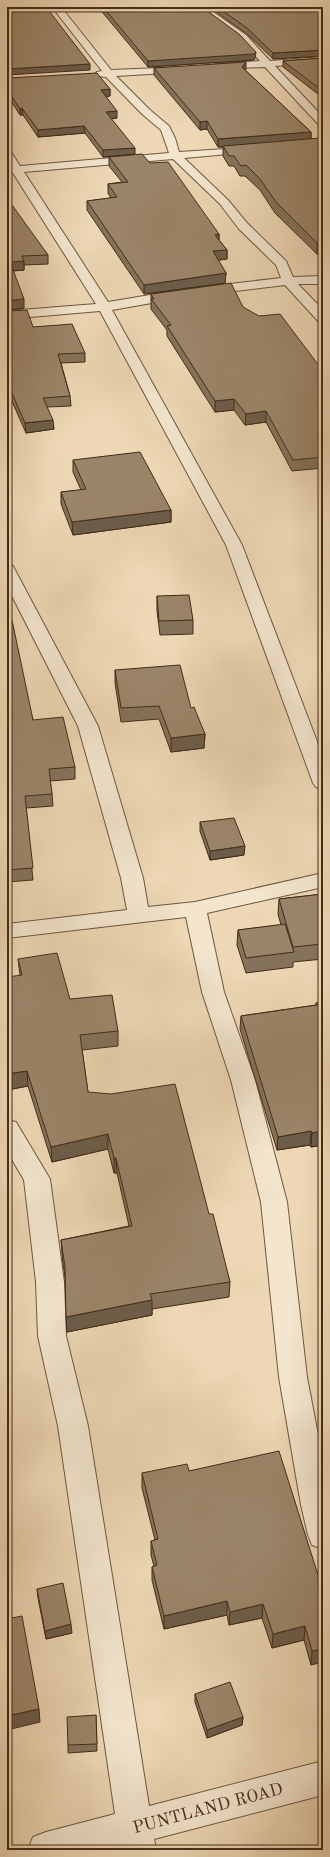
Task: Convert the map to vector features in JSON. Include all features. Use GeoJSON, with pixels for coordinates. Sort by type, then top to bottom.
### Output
{"type":"FeatureCollection","features":[{"type":"Feature","properties":{"kind":"street"},"geometry":{"type":"LineString","coordinates":[[56,7],[109,74],[146,112],[165,128],[170,138],[175,156],[224,202],[243,226],[282,264],[288,281],[323,318]]}},
{"type":"Feature","properties":{"kind":"street"},"geometry":{"type":"LineString","coordinates":[[200,7],[243,37],[266,64],[323,123]]}},
{"type":"Feature","properties":{"kind":"street"},"geometry":{"type":"LineString","coordinates":[[93,75],[323,60]]}},
{"type":"Feature","properties":{"kind":"street"},"geometry":{"type":"LineString","coordinates":[[12,170],[261,148]]}},
{"type":"Feature","properties":{"kind":"street"},"geometry":{"type":"LineString","coordinates":[[7,154],[12,170],[104,307],[234,545],[323,783]]}},
{"type":"Feature","properties":{"kind":"street"},"geometry":{"type":"LineString","coordinates":[[7,315],[104,307],[186,293],[288,281],[323,280]]}},
{"type":"Feature","properties":{"kind":"street"},"geometry":{"type":"LineString","coordinates":[[7,570],[88,726],[132,878],[139,915]]}},
{"type":"Feature","properties":{"kind":"street"},"geometry":{"type":"LineString","coordinates":[[7,931],[195,909],[323,880]]}},
{"type":"Feature","properties":{"kind":"street"},"geometry":{"type":"LineString","coordinates":[[195,909],[213,992],[243,1080],[274,1202],[293,1377],[316,1505],[323,1535]]}},
{"type":"Feature","properties":{"kind":"street"},"geometry":{"type":"LineString","coordinates":[[7,1129],[37,1180],[50,1282],[52,1336],[73,1426],[137,1839]]}},
{"type":"Feature","properties":{"kind":"street","name":"PUNTLAND ROAD"},"geometry":{"type":"LineString","coordinates":[[46,1850],[137,1839],[323,1778]]}},
{"type":"Feature","properties":{"kind":"building"},"geometry":{"type":"Polygon","coordinates":[[[7,7],[46,7],[90,64],[7,69],[7,7]]]}},
{"type":"Feature","properties":{"kind":"building"},"geometry":{"type":"Polygon","coordinates":[[[103,7],[202,7],[239,34],[256,52],[254,54],[148,61],[103,7]]]}},
{"type":"Feature","properties":{"kind":"building"},"geometry":{"type":"Polygon","coordinates":[[[217,7],[323,7],[323,50],[273,53],[247,28],[217,7]]]}},
{"type":"Feature","properties":{"kind":"building"},"geometry":{"type":"Polygon","coordinates":[[[323,58],[323,91],[283,61],[323,58]]]}},
{"type":"Feature","properties":{"kind":"building"},"geometry":{"type":"Polygon","coordinates":[[[246,62],[242,67],[311,132],[218,139],[207,121],[200,122],[154,68],[246,62]]]}},
{"type":"Feature","properties":{"kind":"building"},"geometry":{"type":"Polygon","coordinates":[[[97,73],[110,89],[101,90],[117,111],[106,112],[135,148],[103,150],[84,126],[38,130],[22,108],[20,109],[7,89],[7,78],[97,73]]]}},
{"type":"Feature","properties":{"kind":"building"},"geometry":{"type":"Polygon","coordinates":[[[320,138],[323,141],[323,243],[317,243],[276,202],[260,179],[246,165],[241,166],[234,156],[229,156],[223,146],[320,138]]]}},
{"type":"Feature","properties":{"kind":"building"},"geometry":{"type":"Polygon","coordinates":[[[142,154],[150,163],[168,162],[219,234],[215,235],[227,250],[213,251],[226,273],[144,285],[87,201],[117,197],[108,184],[128,182],[109,157],[142,154]]]}},
{"type":"Feature","properties":{"kind":"building"},"geometry":{"type":"Polygon","coordinates":[[[12,205],[48,255],[22,256],[24,261],[10,262],[24,299],[7,301],[7,206],[12,205]]]}},
{"type":"Feature","properties":{"kind":"building"},"geometry":{"type":"Polygon","coordinates":[[[231,283],[243,307],[259,316],[280,314],[323,371],[323,457],[293,460],[266,411],[246,414],[234,399],[215,401],[167,326],[171,325],[151,299],[154,299],[151,294],[231,283]]]}},
{"type":"Feature","properties":{"kind":"building"},"geometry":{"type":"Polygon","coordinates":[[[27,310],[33,327],[72,324],[85,353],[58,354],[70,396],[43,398],[53,420],[25,423],[7,382],[7,311],[27,310]]]}},
{"type":"Feature","properties":{"kind":"building"},"geometry":{"type":"Polygon","coordinates":[[[140,452],[171,510],[72,522],[61,492],[86,489],[73,460],[140,452]]]}},
{"type":"Feature","properties":{"kind":"building"},"geometry":{"type":"Polygon","coordinates":[[[189,595],[193,620],[159,621],[157,596],[189,595]]]}},
{"type":"Feature","properties":{"kind":"building"},"geometry":{"type":"Polygon","coordinates":[[[12,620],[33,720],[63,717],[75,767],[49,769],[52,794],[25,796],[33,868],[7,870],[7,621],[12,620]]]}},
{"type":"Feature","properties":{"kind":"building"},"geometry":{"type":"Polygon","coordinates":[[[180,665],[191,708],[194,707],[205,734],[171,738],[159,706],[121,708],[115,670],[180,665]]]}},
{"type":"Feature","properties":{"kind":"building"},"geometry":{"type":"Polygon","coordinates":[[[234,818],[245,846],[210,851],[200,822],[234,818]]]}},
{"type":"Feature","properties":{"kind":"building"},"geometry":{"type":"Polygon","coordinates":[[[323,894],[323,944],[293,947],[279,899],[323,894]]]}},
{"type":"Feature","properties":{"kind":"building"},"geometry":{"type":"Polygon","coordinates":[[[285,924],[294,952],[246,958],[238,930],[285,924]]]}},
{"type":"Feature","properties":{"kind":"building"},"geometry":{"type":"Polygon","coordinates":[[[57,953],[70,999],[112,995],[118,1031],[80,1035],[88,1092],[111,1094],[175,1084],[209,1214],[213,1214],[230,1282],[150,1294],[152,1300],[66,1317],[65,1267],[61,1240],[132,1226],[116,1158],[114,1158],[108,1134],[51,1147],[27,1071],[7,1074],[7,977],[22,975],[18,959],[57,953]]]}},
{"type":"Feature","properties":{"kind":"building"},"geometry":{"type":"Polygon","coordinates":[[[323,1002],[323,1131],[312,1133],[311,1131],[278,1137],[241,1016],[317,1005],[316,1003],[323,1002]]]}},
{"type":"Feature","properties":{"kind":"building"},"geometry":{"type":"Polygon","coordinates":[[[279,1451],[323,1591],[323,1649],[312,1651],[305,1626],[273,1634],[263,1604],[230,1612],[227,1601],[164,1616],[152,1567],[157,1565],[151,1541],[158,1539],[142,1473],[187,1464],[189,1471],[279,1451]]]}},
{"type":"Feature","properties":{"kind":"building"},"geometry":{"type":"Polygon","coordinates":[[[63,1583],[71,1624],[45,1631],[37,1589],[63,1583]]]}},
{"type":"Feature","properties":{"kind":"building"},"geometry":{"type":"Polygon","coordinates":[[[22,1616],[39,1709],[7,1716],[7,1619],[22,1616]]]}},
{"type":"Feature","properties":{"kind":"building"},"geometry":{"type":"Polygon","coordinates":[[[230,1682],[243,1717],[207,1730],[195,1694],[230,1682]]]}},
{"type":"Feature","properties":{"kind":"building"},"geometry":{"type":"Polygon","coordinates":[[[96,1715],[97,1744],[68,1745],[67,1717],[96,1715]]]}}]}
